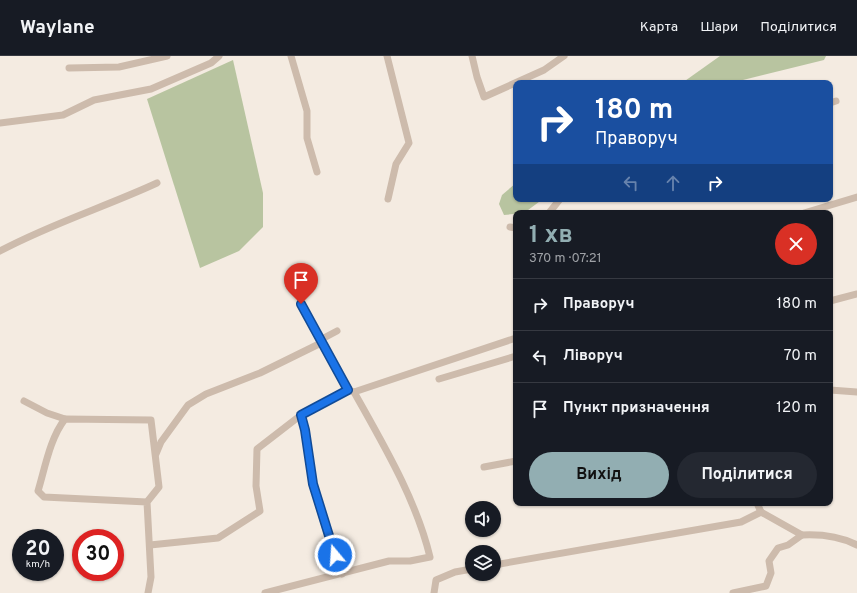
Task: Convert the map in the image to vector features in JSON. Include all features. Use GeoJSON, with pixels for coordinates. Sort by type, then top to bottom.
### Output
{"type":"FeatureCollection","features":[{"type":"Feature","properties":{"kind":"street"},"geometry":{"type":"LineString","coordinates":[[69,68],[119,68],[167,56]]}},
{"type":"Feature","properties":{"kind":"street"},"geometry":{"type":"LineString","coordinates":[[0,123],[63,115],[94,100],[151,89],[210,63],[219,56]]}},
{"type":"Feature","properties":{"kind":"street"},"geometry":{"type":"LineString","coordinates":[[291,56],[307,111],[307,138],[317,172]]}},
{"type":"Feature","properties":{"kind":"street"},"geometry":{"type":"LineString","coordinates":[[387,56],[409,143],[396,164],[388,199]]}},
{"type":"Feature","properties":{"kind":"street"},"geometry":{"type":"LineString","coordinates":[[472,56],[484,97],[513,84]]}},
{"type":"Feature","properties":{"kind":"street"},"geometry":{"type":"LineString","coordinates":[[522,80],[544,70],[564,56]]}},
{"type":"Feature","properties":{"kind":"street"},"geometry":{"type":"LineString","coordinates":[[0,251],[29,235],[123,199],[157,183]]}},
{"type":"Feature","properties":{"kind":"street"},"geometry":{"type":"LineString","coordinates":[[814,210],[857,197]]}},
{"type":"Feature","properties":{"kind":"street"},"geometry":{"type":"LineString","coordinates":[[551,210],[558,202]]}},
{"type":"Feature","properties":{"kind":"street"},"geometry":{"type":"LineString","coordinates":[[833,300],[857,294]]}},
{"type":"Feature","properties":{"kind":"street"},"geometry":{"type":"LineString","coordinates":[[265,593],[389,561],[410,561],[430,557],[426,537],[404,488],[351,391],[320,341],[301,304]]}},
{"type":"Feature","properties":{"kind":"street"},"geometry":{"type":"LineString","coordinates":[[156,454],[161,442],[188,405],[206,394],[260,372],[337,331]]}},
{"type":"Feature","properties":{"kind":"street"},"geometry":{"type":"LineString","coordinates":[[150,545],[218,538],[260,511],[256,486],[257,449],[301,415],[351,391],[513,339]]}},
{"type":"Feature","properties":{"kind":"street"},"geometry":{"type":"LineString","coordinates":[[439,379],[513,357]]}},
{"type":"Feature","properties":{"kind":"street"},"geometry":{"type":"LineString","coordinates":[[833,390],[857,392]]}},
{"type":"Feature","properties":{"kind":"street"},"geometry":{"type":"LineString","coordinates":[[24,401],[47,413],[65,419],[151,420],[159,487],[147,502],[151,577],[148,593]]}},
{"type":"Feature","properties":{"kind":"street"},"geometry":{"type":"LineString","coordinates":[[301,415],[305,430],[313,484],[330,542],[342,574]]}},
{"type":"Feature","properties":{"kind":"street"},"geometry":{"type":"LineString","coordinates":[[65,419],[61,424],[50,449],[38,491],[44,497],[147,502]]}},
{"type":"Feature","properties":{"kind":"street"},"geometry":{"type":"LineString","coordinates":[[484,467],[513,462]]}},
{"type":"Feature","properties":{"kind":"street"},"geometry":{"type":"LineString","coordinates":[[758,506],[761,512],[802,535],[823,534],[845,539],[857,545]]}},
{"type":"Feature","properties":{"kind":"street"},"geometry":{"type":"LineString","coordinates":[[501,564],[741,522],[761,512]]}},
{"type":"Feature","properties":{"kind":"street"},"geometry":{"type":"LineString","coordinates":[[733,593],[766,586],[770,573],[769,561],[778,548],[788,545],[802,535]]}},
{"type":"Feature","properties":{"kind":"street"},"geometry":{"type":"LineString","coordinates":[[434,593],[436,580],[455,572],[465,570]]}},
{"type":"Feature","properties":{"kind":"green space"},"geometry":{"type":"Polygon","coordinates":[[[720,56],[826,56],[824,60],[743,80],[686,80],[720,56]]]}},
{"type":"Feature","properties":{"kind":"green space"},"geometry":{"type":"Polygon","coordinates":[[[233,60],[263,193],[263,227],[239,251],[200,268],[147,99],[233,60]]]}},
{"type":"Feature","properties":{"kind":"green space"},"geometry":{"type":"Polygon","coordinates":[[[513,186],[513,202],[539,202],[528,210],[513,210],[513,214],[504,215],[499,204],[502,195],[513,186]]]}},
{"type":"Feature","properties":{"kind":"route"},"geometry":{"type":"LineString","coordinates":[[301,304],[348,390],[301,415],[305,430],[313,484],[335,555]]}}]}
